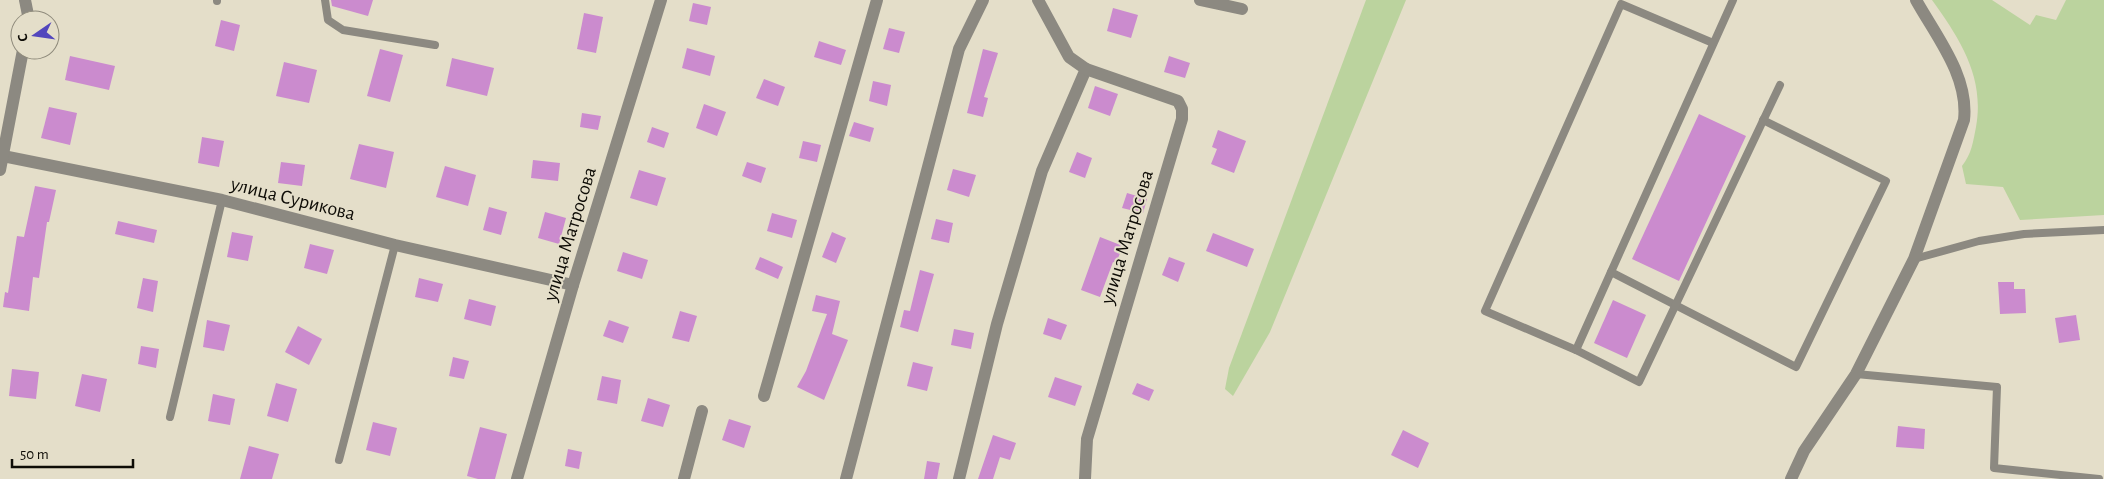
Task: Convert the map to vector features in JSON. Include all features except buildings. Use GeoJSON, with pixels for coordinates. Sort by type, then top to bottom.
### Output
{"type":"FeatureCollection","features":[{"type":"Feature","properties":{"kind":"street","name":"улица Матросова"},"geometry":{"type":"LineString","coordinates":[[517,479],[573,285],[661,0]]}},
{"type":"Feature","properties":{"kind":"street"},"geometry":{"type":"LineString","coordinates":[[764,396],[877,0]]}},
{"type":"Feature","properties":{"kind":"street"},"geometry":{"type":"LineString","coordinates":[[846,479],[959,48],[983,0]]}},
{"type":"Feature","properties":{"kind":"street","name":"улица Матросова"},"geometry":{"type":"LineString","coordinates":[[1038,0],[1069,57],[1086,69],[1178,101],[1182,109],[1182,119],[1087,439],[1085,479]]}},
{"type":"Feature","properties":{"kind":"street"},"geometry":{"type":"LineString","coordinates":[[1200,0],[1242,9]]}},
{"type":"Feature","properties":{"kind":"street"},"geometry":{"type":"LineString","coordinates":[[1791,479],[1804,451],[1856,374],[1914,259],[1964,120],[1966,104],[1953,66],[1916,0]]}},
{"type":"Feature","properties":{"kind":"street"},"geometry":{"type":"LineString","coordinates":[[0,170],[21,60]]}},
{"type":"Feature","properties":{"kind":"street"},"geometry":{"type":"LineString","coordinates":[[959,479],[997,324],[1042,171],[1086,69]]}},
{"type":"Feature","properties":{"kind":"street","name":"улица Сурикова"},"geometry":{"type":"LineString","coordinates":[[3,156],[222,200],[395,244],[573,285]]}},
{"type":"Feature","properties":{"kind":"street"},"geometry":{"type":"LineString","coordinates":[[684,479],[702,412]]}},
{"type":"Feature","properties":{"kind":"lane"},"geometry":{"type":"LineString","coordinates":[[325,0],[328,20],[343,30],[435,45]]}},
{"type":"Feature","properties":{"kind":"lane"},"geometry":{"type":"LineString","coordinates":[[1576,350],[1733,0]]}},
{"type":"Feature","properties":{"kind":"lane"},"geometry":{"type":"LineString","coordinates":[[1714,43],[1621,4],[1485,311],[1576,350],[1639,382],[1780,86]]}},
{"type":"Feature","properties":{"kind":"lane"},"geometry":{"type":"LineString","coordinates":[[1611,272],[1796,368],[1886,181],[1764,120]]}},
{"type":"Feature","properties":{"kind":"lane"},"geometry":{"type":"LineString","coordinates":[[170,417],[222,200]]}},
{"type":"Feature","properties":{"kind":"lane"},"geometry":{"type":"LineString","coordinates":[[1914,259],[1997,238],[2024,234],[2104,230]]}},
{"type":"Feature","properties":{"kind":"lane"},"geometry":{"type":"LineString","coordinates":[[339,460],[395,244]]}},
{"type":"Feature","properties":{"kind":"lane"},"geometry":{"type":"LineString","coordinates":[[1856,374],[1997,387],[1994,468],[2099,479]]}},
{"type":"Feature","properties":{"kind":"green space"},"geometry":{"type":"Polygon","coordinates":[[[1366,0],[1406,0],[1270,332],[1233,396],[1225,389],[1229,368],[1366,0]]]}},
{"type":"Feature","properties":{"kind":"green space"},"geometry":{"type":"Polygon","coordinates":[[[1932,0],[1992,0],[2030,25],[2036,15],[2056,20],[2066,0],[2104,0],[2104,215],[2020,220],[2003,187],[1966,184],[1962,166],[1970,152],[1974,138],[1978,109],[1977,92],[1968,59],[1961,44],[1932,0]]]}}]}
